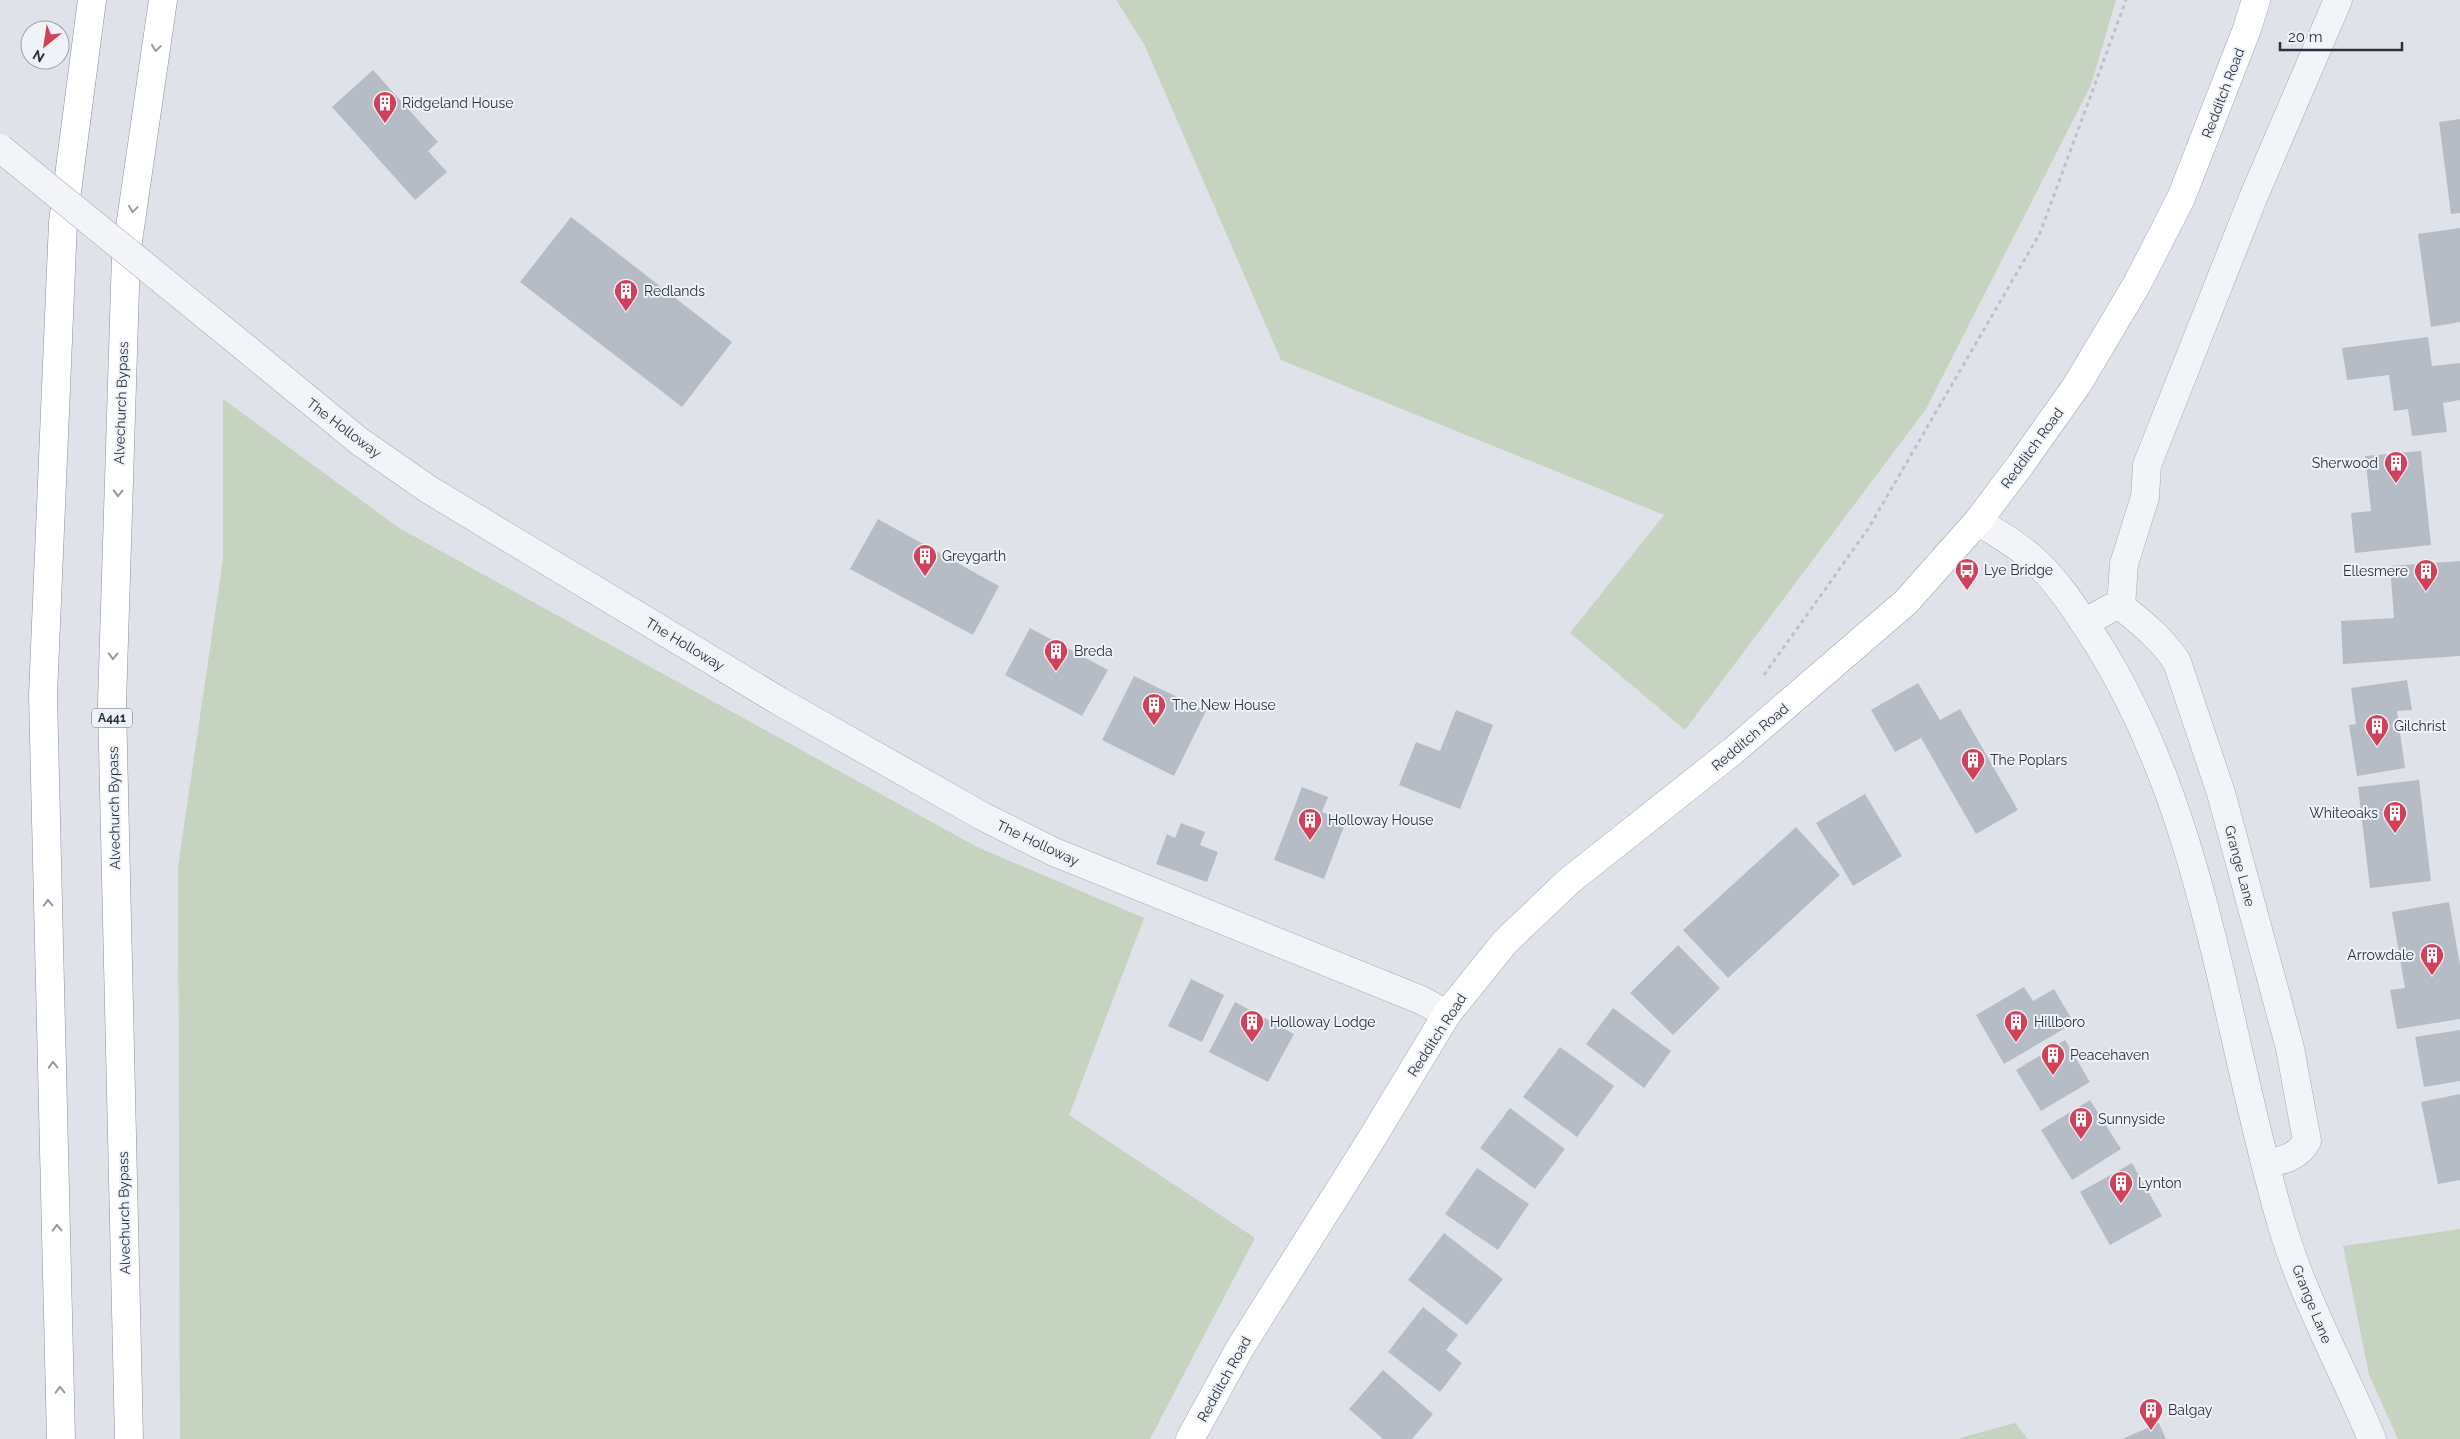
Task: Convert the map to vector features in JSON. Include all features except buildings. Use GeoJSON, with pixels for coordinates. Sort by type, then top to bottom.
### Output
{"type":"FeatureCollection","features":[{"type":"Feature","properties":{"kind":"main road"},"geometry":{"type":"LineString","coordinates":[[61,1439],[43,695],[63,222],[92,0]]}},
{"type":"Feature","properties":{"kind":"main road","name":"Alvechurch Bypass"},"geometry":{"type":"LineString","coordinates":[[129,1439],[112,704],[126,255],[163,0]]}},
{"type":"Feature","properties":{"kind":"main road","name":"Redditch Road"},"geometry":{"type":"LineString","coordinates":[[1190,1439],[1240,1348],[1447,1014],[1505,942],[1569,881],[1733,751],[1899,609],[1978,521],[2077,385],[2137,284],[2182,198],[2244,38],[2256,0]]}},
{"type":"Feature","properties":{"kind":"street"},"geometry":{"type":"LineString","coordinates":[[2084,623],[2111,608],[2121,606],[2124,564],[2145,497],[2147,466],[2256,189],[2338,0]]}},
{"type":"Feature","properties":{"kind":"street","name":"The Holloway"},"geometry":{"type":"LineString","coordinates":[[0,148],[359,441],[428,489],[873,756],[982,816],[1054,852],[1421,1000],[1447,1014]]}},
{"type":"Feature","properties":{"kind":"street","name":"Grange Lane"},"geometry":{"type":"LineString","coordinates":[[1978,521],[2033,559],[2060,590],[2084,623],[2116,674],[2171,795],[2199,884],[2281,1224],[2299,1275],[2372,1439]]}},
{"type":"Feature","properties":{"kind":"street","name":"Grange Lane"},"geometry":{"type":"LineString","coordinates":[[2121,606],[2152,630],[2177,662],[2221,793],[2290,1048],[2307,1141],[2301,1151],[2291,1158],[2265,1164]]}},
{"type":"Feature","properties":{"kind":"path"},"geometry":{"type":"LineString","coordinates":[[1758,683],[1868,529],[2040,232],[2126,0]]}},
{"type":"Feature","properties":{"kind":"green space"},"geometry":{"type":"Polygon","coordinates":[[[1116,0],[2116,0],[2091,85],[1926,409],[1685,730],[1570,633],[1664,515],[1281,360],[1144,44],[1116,0]]]}},
{"type":"Feature","properties":{"kind":"green space"},"geometry":{"type":"Polygon","coordinates":[[[223,399],[399,528],[977,847],[1144,918],[1069,1115],[1255,1238],[1150,1439],[180,1439],[178,867],[223,559],[223,399]]]}},
{"type":"Feature","properties":{"kind":"green space"},"geometry":{"type":"Polygon","coordinates":[[[2460,1229],[2460,1439],[2398,1439],[2369,1375],[2343,1246],[2460,1229]]]}},
{"type":"Feature","properties":{"kind":"green space"},"geometry":{"type":"Polygon","coordinates":[[[2015,1423],[2028,1439],[1959,1439],[1960,1438],[2015,1423]]]}},
{"type":"Feature","properties":{"kind":"place","name":"Ridgeland House"},"geometry":{"type":"Point","coordinates":[385,124]}},
{"type":"Feature","properties":{"kind":"place","name":"Redlands"},"geometry":{"type":"Point","coordinates":[626,312]}},
{"type":"Feature","properties":{"kind":"place","name":"Sherwood"},"geometry":{"type":"Point","coordinates":[2396,484]}},
{"type":"Feature","properties":{"kind":"place","name":"Greygarth"},"geometry":{"type":"Point","coordinates":[925,577]}},
{"type":"Feature","properties":{"kind":"place","name":"Lye Bridge"},"geometry":{"type":"Point","coordinates":[1967,591]}},
{"type":"Feature","properties":{"kind":"place","name":"Ellesmere"},"geometry":{"type":"Point","coordinates":[2426,592]}},
{"type":"Feature","properties":{"kind":"place","name":"Breda"},"geometry":{"type":"Point","coordinates":[1056,672]}},
{"type":"Feature","properties":{"kind":"place","name":"The New House"},"geometry":{"type":"Point","coordinates":[1154,726]}},
{"type":"Feature","properties":{"kind":"place","name":"Gilchrist"},"geometry":{"type":"Point","coordinates":[2377,747]}},
{"type":"Feature","properties":{"kind":"place","name":"The Poplars"},"geometry":{"type":"Point","coordinates":[1973,781]}},
{"type":"Feature","properties":{"kind":"place","name":"Whiteoaks"},"geometry":{"type":"Point","coordinates":[2395,834]}},
{"type":"Feature","properties":{"kind":"place","name":"Holloway House"},"geometry":{"type":"Point","coordinates":[1310,841]}},
{"type":"Feature","properties":{"kind":"place","name":"Arrowdale"},"geometry":{"type":"Point","coordinates":[2432,976]}},
{"type":"Feature","properties":{"kind":"place","name":"Holloway Lodge"},"geometry":{"type":"Point","coordinates":[1252,1043]}},
{"type":"Feature","properties":{"kind":"place","name":"Hillboro"},"geometry":{"type":"Point","coordinates":[2016,1043]}},
{"type":"Feature","properties":{"kind":"place","name":"Peacehaven"},"geometry":{"type":"Point","coordinates":[2053,1076]}},
{"type":"Feature","properties":{"kind":"place","name":"Sunnyside"},"geometry":{"type":"Point","coordinates":[2081,1140]}},
{"type":"Feature","properties":{"kind":"place","name":"Lynton"},"geometry":{"type":"Point","coordinates":[2121,1204]}},
{"type":"Feature","properties":{"kind":"place","name":"Balgay"},"geometry":{"type":"Point","coordinates":[2151,1431]}}]}
